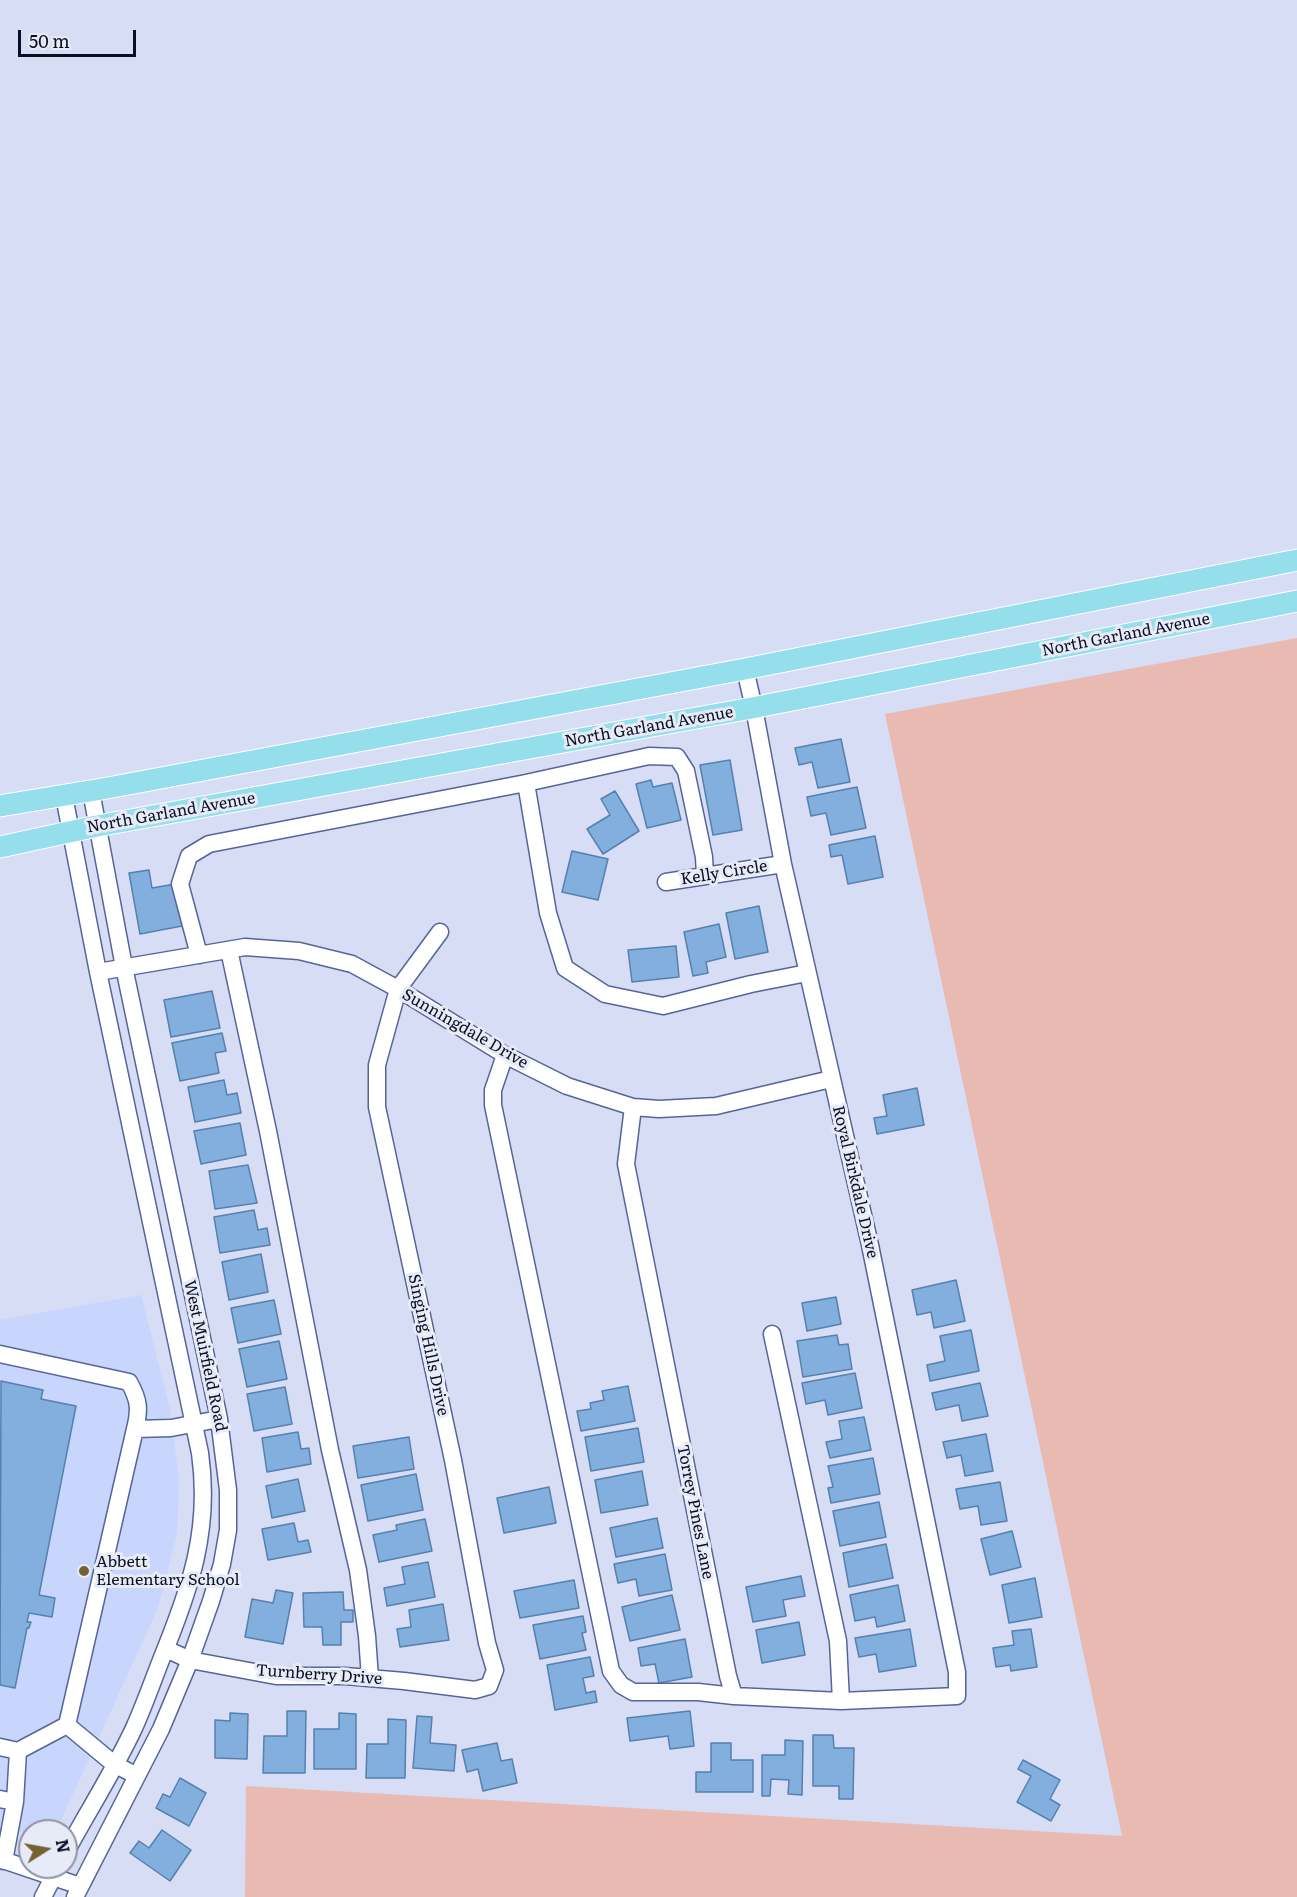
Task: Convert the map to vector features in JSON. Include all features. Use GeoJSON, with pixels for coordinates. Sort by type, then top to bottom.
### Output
{"type":"FeatureCollection","features":[{"type":"Feature","properties":{"kind":"main road"},"geometry":{"type":"LineString","coordinates":[[0,806],[745,669],[1297,561]]}},
{"type":"Feature","properties":{"kind":"main road","name":"North Garland Avenue"},"geometry":{"type":"LineString","coordinates":[[0,847],[97,826],[754,708],[1297,601]]}},
{"type":"Feature","properties":{"kind":"street","name":"Royal Birkdale Drive"},"geometry":{"type":"LineString","coordinates":[[745,669],[783,864],[870,1245],[957,1672],[957,1696],[841,1701]]}},
{"type":"Feature","properties":{"kind":"street"},"geometry":{"type":"LineString","coordinates":[[199,955],[180,884],[189,855],[209,844],[526,783],[649,756],[677,757],[686,771],[704,857],[705,876]]}},
{"type":"Feature","properties":{"kind":"street"},"geometry":{"type":"LineString","coordinates":[[526,783],[548,913],[565,968],[605,994],[663,1006],[807,973]]}},
{"type":"Feature","properties":{"kind":"street","name":"West Muirfield Road"},"geometry":{"type":"LineString","coordinates":[[77,1892],[161,1729],[190,1659],[222,1564],[228,1530],[228,1490],[219,1419],[124,967],[91,791]]}},
{"type":"Feature","properties":{"kind":"street","name":"West Muirfield Road"},"geometry":{"type":"LineString","coordinates":[[64,795],[98,972],[167,1290],[204,1480],[198,1555],[190,1583],[133,1729],[78,1830]]}},
{"type":"Feature","properties":{"kind":"street","name":"Kelly Circle"},"geometry":{"type":"LineString","coordinates":[[666,882],[783,864]]}},
{"type":"Feature","properties":{"kind":"street"},"geometry":{"type":"LineString","coordinates":[[398,989],[440,932]]}},
{"type":"Feature","properties":{"kind":"street","name":"Sunningdale Drive"},"geometry":{"type":"LineString","coordinates":[[98,972],[245,947],[299,951],[352,964],[398,989],[505,1055],[567,1086],[633,1107],[716,1106],[831,1079]]}},
{"type":"Feature","properties":{"kind":"street"},"geometry":{"type":"LineString","coordinates":[[229,950],[270,1142],[330,1450],[358,1570],[367,1636],[369,1678]]}},
{"type":"Feature","properties":{"kind":"street","name":"Singing Hills Drive"},"geometry":{"type":"LineString","coordinates":[[398,989],[377,1065],[377,1107],[453,1460],[487,1642],[495,1670],[489,1686],[475,1690]]}},
{"type":"Feature","properties":{"kind":"street"},"geometry":{"type":"LineString","coordinates":[[505,1055],[493,1090],[493,1105],[611,1671],[621,1684],[633,1692],[699,1692],[841,1701],[838,1641],[772,1334]]}},
{"type":"Feature","properties":{"kind":"street","name":"Torrey Pines Lane"},"geometry":{"type":"LineString","coordinates":[[633,1107],[626,1164],[713,1606],[734,1696]]}},
{"type":"Feature","properties":{"kind":"street"},"geometry":{"type":"LineString","coordinates":[[0,1354],[129,1382],[137,1396],[139,1414],[67,1725],[18,1751],[0,1747]]}},
{"type":"Feature","properties":{"kind":"street"},"geometry":{"type":"LineString","coordinates":[[135,1429],[171,1428],[219,1419]]}},
{"type":"Feature","properties":{"kind":"street","name":"Turnberry Drive"},"geometry":{"type":"LineString","coordinates":[[166,1649],[190,1659],[276,1676],[369,1678],[475,1690]]}},
{"type":"Feature","properties":{"kind":"street"},"geometry":{"type":"LineString","coordinates":[[67,1725],[114,1764],[137,1776]]}},
{"type":"Feature","properties":{"kind":"street"},"geometry":{"type":"LineString","coordinates":[[18,1751],[7,1800],[2,1860],[18,1864]]}},
{"type":"Feature","properties":{"kind":"street"},"geometry":{"type":"LineString","coordinates":[[43,1897],[52,1879]]}},
{"type":"Feature","properties":{"kind":"street"},"geometry":{"type":"LineString","coordinates":[[63,1879],[77,1892]]}},
{"type":"Feature","properties":{"kind":"shaded area"},"geometry":{"type":"Polygon","coordinates":[[[1297,638],[1297,1897],[245,1897],[246,1786],[1122,1836],[885,714],[1297,638]]]}},
{"type":"Feature","properties":{"kind":"shaded area","name":"Abbett Elementary School"},"geometry":{"type":"Polygon","coordinates":[[[141,1295],[170,1409],[179,1479],[177,1534],[158,1608],[61,1819],[18,1819],[18,1831],[0,1827],[0,1320],[141,1295]]]}},
{"type":"Feature","properties":{"kind":"building"},"geometry":{"type":"Polygon","coordinates":[[[841,739],[850,782],[818,788],[812,762],[799,765],[795,748],[841,739]]]}},
{"type":"Feature","properties":{"kind":"building"},"geometry":{"type":"Polygon","coordinates":[[[730,760],[742,830],[713,835],[700,765],[730,760]]]}},
{"type":"Feature","properties":{"kind":"building"},"geometry":{"type":"Polygon","coordinates":[[[651,780],[653,787],[672,783],[681,820],[647,828],[636,784],[651,780]]]}},
{"type":"Feature","properties":{"kind":"building"},"geometry":{"type":"Polygon","coordinates":[[[857,787],[866,828],[831,835],[826,813],[811,816],[807,797],[857,787]]]}},
{"type":"Feature","properties":{"kind":"building"},"geometry":{"type":"Polygon","coordinates":[[[615,791],[639,831],[603,854],[587,829],[610,815],[601,799],[615,791]]]}},
{"type":"Feature","properties":{"kind":"building"},"geometry":{"type":"Polygon","coordinates":[[[875,836],[883,877],[848,884],[842,855],[831,857],[829,845],[875,836]]]}},
{"type":"Feature","properties":{"kind":"building"},"geometry":{"type":"Polygon","coordinates":[[[572,851],[608,859],[598,900],[562,892],[572,851]]]}},
{"type":"Feature","properties":{"kind":"building"},"geometry":{"type":"Polygon","coordinates":[[[149,870],[152,888],[175,884],[182,926],[140,934],[129,873],[149,870]]]}},
{"type":"Feature","properties":{"kind":"building"},"geometry":{"type":"Polygon","coordinates":[[[759,906],[768,952],[735,959],[726,913],[759,906]]]}},
{"type":"Feature","properties":{"kind":"building"},"geometry":{"type":"Polygon","coordinates":[[[719,924],[726,957],[706,962],[708,973],[693,976],[684,932],[719,924]]]}},
{"type":"Feature","properties":{"kind":"building"},"geometry":{"type":"Polygon","coordinates":[[[676,946],[679,977],[632,982],[628,950],[676,946]]]}},
{"type":"Feature","properties":{"kind":"building"},"geometry":{"type":"Polygon","coordinates":[[[212,991],[220,1028],[171,1037],[164,1000],[212,991]]]}},
{"type":"Feature","properties":{"kind":"building"},"geometry":{"type":"Polygon","coordinates":[[[222,1033],[226,1051],[215,1053],[219,1073],[180,1081],[172,1043],[222,1033]]]}},
{"type":"Feature","properties":{"kind":"building"},"geometry":{"type":"Polygon","coordinates":[[[224,1080],[227,1095],[237,1093],[241,1113],[195,1122],[188,1087],[224,1080]]]}},
{"type":"Feature","properties":{"kind":"building"},"geometry":{"type":"Polygon","coordinates":[[[917,1088],[924,1125],[877,1134],[874,1118],[887,1116],[883,1095],[917,1088]]]}},
{"type":"Feature","properties":{"kind":"building"},"geometry":{"type":"Polygon","coordinates":[[[240,1123],[246,1155],[201,1164],[194,1131],[240,1123]]]}},
{"type":"Feature","properties":{"kind":"building"},"geometry":{"type":"Polygon","coordinates":[[[248,1165],[257,1203],[215,1209],[209,1171],[248,1165]]]}},
{"type":"Feature","properties":{"kind":"building"},"geometry":{"type":"Polygon","coordinates":[[[254,1210],[258,1230],[267,1228],[270,1245],[220,1253],[214,1217],[254,1210]]]}},
{"type":"Feature","properties":{"kind":"building"},"geometry":{"type":"Polygon","coordinates":[[[261,1254],[268,1292],[229,1300],[222,1262],[261,1254]]]}},
{"type":"Feature","properties":{"kind":"building"},"geometry":{"type":"Polygon","coordinates":[[[956,1280],[965,1321],[934,1328],[931,1312],[917,1315],[912,1290],[956,1280]]]}},
{"type":"Feature","properties":{"kind":"building"},"geometry":{"type":"Polygon","coordinates":[[[836,1297],[841,1324],[807,1331],[802,1303],[836,1297]]]}},
{"type":"Feature","properties":{"kind":"building"},"geometry":{"type":"Polygon","coordinates":[[[274,1300],[281,1334],[238,1343],[231,1308],[274,1300]]]}},
{"type":"Feature","properties":{"kind":"building"},"geometry":{"type":"Polygon","coordinates":[[[971,1330],[979,1371],[930,1381],[927,1365],[945,1361],[940,1336],[971,1330]]]}},
{"type":"Feature","properties":{"kind":"building"},"geometry":{"type":"Polygon","coordinates":[[[837,1335],[839,1345],[848,1344],[852,1369],[803,1377],[797,1341],[837,1335]]]}},
{"type":"Feature","properties":{"kind":"building"},"geometry":{"type":"Polygon","coordinates":[[[279,1341],[287,1379],[247,1387],[239,1349],[279,1341]]]}},
{"type":"Feature","properties":{"kind":"building"},"geometry":{"type":"Polygon","coordinates":[[[855,1373],[862,1408],[828,1415],[825,1400],[806,1404],[802,1383],[855,1373]]]}},
{"type":"Feature","properties":{"kind":"building"},"geometry":{"type":"Polygon","coordinates":[[[1,1381],[43,1390],[41,1399],[76,1406],[39,1595],[55,1598],[52,1617],[29,1613],[27,1622],[31,1622],[27,1628],[15,1688],[0,1685],[1,1381]]]}},
{"type":"Feature","properties":{"kind":"building"},"geometry":{"type":"Polygon","coordinates":[[[980,1383],[988,1416],[962,1421],[959,1405],[936,1410],[932,1393],[980,1383]]]}},
{"type":"Feature","properties":{"kind":"building"},"geometry":{"type":"Polygon","coordinates":[[[628,1386],[635,1421],[581,1431],[577,1411],[591,1409],[590,1403],[604,1400],[602,1391],[628,1386]]]}},
{"type":"Feature","properties":{"kind":"building"},"geometry":{"type":"Polygon","coordinates":[[[285,1387],[292,1424],[254,1431],[247,1394],[285,1387]]]}},
{"type":"Feature","properties":{"kind":"building"},"geometry":{"type":"Polygon","coordinates":[[[864,1417],[871,1450],[830,1458],[826,1442],[842,1439],[839,1421],[864,1417]]]}},
{"type":"Feature","properties":{"kind":"building"},"geometry":{"type":"Polygon","coordinates":[[[638,1428],[644,1462],[591,1471],[585,1437],[638,1428]]]}},
{"type":"Feature","properties":{"kind":"building"},"geometry":{"type":"Polygon","coordinates":[[[298,1432],[301,1449],[309,1448],[311,1464],[267,1472],[262,1438],[298,1432]]]}},
{"type":"Feature","properties":{"kind":"building"},"geometry":{"type":"Polygon","coordinates":[[[986,1434],[993,1471],[965,1476],[961,1455],[947,1458],[943,1442],[986,1434]]]}},
{"type":"Feature","properties":{"kind":"building"},"geometry":{"type":"Polygon","coordinates":[[[409,1437],[414,1469],[358,1478],[353,1446],[409,1437]]]}},
{"type":"Feature","properties":{"kind":"building"},"geometry":{"type":"Polygon","coordinates":[[[873,1458],[880,1494],[831,1503],[828,1488],[833,1487],[828,1466],[873,1458]]]}},
{"type":"Feature","properties":{"kind":"building"},"geometry":{"type":"Polygon","coordinates":[[[642,1471],[648,1505],[601,1513],[595,1480],[642,1471]]]}},
{"type":"Feature","properties":{"kind":"building"},"geometry":{"type":"Polygon","coordinates":[[[416,1474],[423,1510],[368,1521],[361,1485],[416,1474]]]}},
{"type":"Feature","properties":{"kind":"building"},"geometry":{"type":"Polygon","coordinates":[[[298,1479],[305,1511],[272,1518],[266,1486],[298,1479]]]}},
{"type":"Feature","properties":{"kind":"building"},"geometry":{"type":"Polygon","coordinates":[[[1000,1482],[1007,1521],[981,1525],[978,1506],[960,1509],[956,1489],[1000,1482]]]}},
{"type":"Feature","properties":{"kind":"building"},"geometry":{"type":"Polygon","coordinates":[[[549,1487],[556,1523],[504,1533],[497,1498],[549,1487]]]}},
{"type":"Feature","properties":{"kind":"building"},"geometry":{"type":"Polygon","coordinates":[[[879,1502],[886,1537],[840,1546],[833,1511],[879,1502]]]}},
{"type":"Feature","properties":{"kind":"building"},"geometry":{"type":"Polygon","coordinates":[[[657,1518],[663,1548],[616,1557],[610,1528],[657,1518]]]}},
{"type":"Feature","properties":{"kind":"building"},"geometry":{"type":"Polygon","coordinates":[[[425,1519],[432,1551],[379,1562],[373,1535],[397,1530],[396,1525],[425,1519]]]}},
{"type":"Feature","properties":{"kind":"building"},"geometry":{"type":"Polygon","coordinates":[[[294,1523],[298,1542],[308,1540],[311,1552],[268,1560],[262,1529],[294,1523]]]}},
{"type":"Feature","properties":{"kind":"building"},"geometry":{"type":"Polygon","coordinates":[[[1012,1531],[1021,1567],[990,1575],[981,1539],[1012,1531]]]}},
{"type":"Feature","properties":{"kind":"building"},"geometry":{"type":"Polygon","coordinates":[[[886,1544],[893,1578],[849,1587],[843,1553],[886,1544]]]}},
{"type":"Feature","properties":{"kind":"building"},"geometry":{"type":"Polygon","coordinates":[[[665,1554],[672,1590],[639,1596],[636,1579],[618,1583],[614,1564],[665,1554]]]}},
{"type":"Feature","properties":{"kind":"building"},"geometry":{"type":"Polygon","coordinates":[[[428,1562],[435,1597],[387,1606],[384,1588],[405,1584],[402,1567],[428,1562]]]}},
{"type":"Feature","properties":{"kind":"building"},"geometry":{"type":"Polygon","coordinates":[[[801,1576],[805,1596],[783,1600],[786,1616],[753,1622],[746,1587],[801,1576]]]}},
{"type":"Feature","properties":{"kind":"building"},"geometry":{"type":"Polygon","coordinates":[[[1035,1578],[1042,1617],[1009,1623],[1002,1585],[1035,1578]]]}},
{"type":"Feature","properties":{"kind":"building"},"geometry":{"type":"Polygon","coordinates":[[[574,1580],[579,1608],[520,1618],[514,1591],[574,1580]]]}},
{"type":"Feature","properties":{"kind":"building"},"geometry":{"type":"Polygon","coordinates":[[[898,1585],[905,1621],[877,1627],[875,1617],[855,1621],[850,1595],[898,1585]]]}},
{"type":"Feature","properties":{"kind":"building"},"geometry":{"type":"Polygon","coordinates":[[[276,1590],[293,1593],[283,1644],[245,1637],[252,1599],[273,1603],[276,1590]]]}},
{"type":"Feature","properties":{"kind":"building"},"geometry":{"type":"Polygon","coordinates":[[[343,1592],[344,1610],[353,1610],[353,1622],[341,1622],[341,1645],[323,1645],[322,1627],[304,1627],[303,1593],[343,1592]]]}},
{"type":"Feature","properties":{"kind":"building"},"geometry":{"type":"Polygon","coordinates":[[[672,1595],[680,1630],[630,1641],[622,1607],[672,1595]]]}},
{"type":"Feature","properties":{"kind":"building"},"geometry":{"type":"Polygon","coordinates":[[[443,1604],[449,1640],[400,1647],[397,1629],[411,1627],[409,1610],[443,1604]]]}},
{"type":"Feature","properties":{"kind":"building"},"geometry":{"type":"Polygon","coordinates":[[[583,1616],[586,1632],[582,1633],[586,1650],[540,1659],[533,1625],[583,1616]]]}},
{"type":"Feature","properties":{"kind":"building"},"geometry":{"type":"Polygon","coordinates":[[[799,1622],[805,1655],[762,1663],[756,1630],[799,1622]]]}},
{"type":"Feature","properties":{"kind":"building"},"geometry":{"type":"Polygon","coordinates":[[[910,1629],[916,1666],[879,1672],[876,1654],[859,1657],[855,1638],[910,1629]]]}},
{"type":"Feature","properties":{"kind":"building"},"geometry":{"type":"Polygon","coordinates":[[[1031,1629],[1037,1667],[1011,1671],[1010,1665],[996,1667],[993,1648],[1014,1645],[1012,1631],[1031,1629]]]}},
{"type":"Feature","properties":{"kind":"building"},"geometry":{"type":"Polygon","coordinates":[[[685,1639],[692,1677],[659,1683],[655,1664],[641,1666],[638,1648],[685,1639]]]}},
{"type":"Feature","properties":{"kind":"building"},"geometry":{"type":"Polygon","coordinates":[[[590,1657],[594,1676],[583,1678],[586,1693],[595,1691],[597,1702],[555,1710],[547,1665],[590,1657]]]}},
{"type":"Feature","properties":{"kind":"building"},"geometry":{"type":"Polygon","coordinates":[[[287,1711],[306,1711],[305,1773],[263,1773],[264,1736],[287,1736],[287,1711]]]}},
{"type":"Feature","properties":{"kind":"building"},"geometry":{"type":"Polygon","coordinates":[[[690,1711],[694,1746],[670,1749],[668,1736],[630,1741],[627,1718],[690,1711]]]}},
{"type":"Feature","properties":{"kind":"building"},"geometry":{"type":"Polygon","coordinates":[[[230,1713],[248,1714],[247,1759],[215,1758],[215,1720],[230,1721],[230,1713]]]}},
{"type":"Feature","properties":{"kind":"building"},"geometry":{"type":"Polygon","coordinates":[[[339,1713],[356,1714],[356,1769],[314,1769],[314,1729],[339,1729],[339,1713]]]}},
{"type":"Feature","properties":{"kind":"building"},"geometry":{"type":"Polygon","coordinates":[[[417,1716],[432,1717],[430,1743],[456,1745],[454,1771],[413,1768],[417,1716]]]}},
{"type":"Feature","properties":{"kind":"building"},"geometry":{"type":"Polygon","coordinates":[[[388,1719],[406,1720],[405,1778],[366,1778],[367,1744],[388,1744],[388,1719]]]}},
{"type":"Feature","properties":{"kind":"building"},"geometry":{"type":"Polygon","coordinates":[[[813,1735],[833,1735],[834,1748],[854,1748],[853,1799],[839,1799],[839,1786],[813,1786],[813,1735]]]}},
{"type":"Feature","properties":{"kind":"building"},"geometry":{"type":"Polygon","coordinates":[[[785,1740],[803,1741],[802,1795],[788,1794],[789,1780],[771,1779],[770,1796],[762,1796],[762,1755],[785,1755],[785,1740]]]}},
{"type":"Feature","properties":{"kind":"building"},"geometry":{"type":"Polygon","coordinates":[[[497,1743],[501,1761],[512,1759],[517,1783],[483,1791],[478,1769],[467,1772],[462,1750],[497,1743]]]}},
{"type":"Feature","properties":{"kind":"building"},"geometry":{"type":"Polygon","coordinates":[[[711,1743],[731,1743],[731,1760],[753,1760],[753,1792],[696,1792],[696,1772],[711,1772],[711,1743]]]}},
{"type":"Feature","properties":{"kind":"building"},"geometry":{"type":"Polygon","coordinates":[[[1023,1760],[1060,1780],[1050,1799],[1060,1805],[1051,1821],[1017,1802],[1031,1776],[1018,1769],[1023,1760]]]}},
{"type":"Feature","properties":{"kind":"building"},"geometry":{"type":"Polygon","coordinates":[[[180,1778],[206,1793],[189,1826],[156,1808],[163,1794],[170,1797],[180,1778]]]}},
{"type":"Feature","properties":{"kind":"building"},"geometry":{"type":"Polygon","coordinates":[[[162,1830],[191,1850],[170,1881],[130,1853],[139,1841],[149,1848],[162,1830]]]}},
{"type":"Feature","properties":{"kind":"place","name":"Abbett Elementary School"},"geometry":{"type":"Point","coordinates":[84,1571]}}]}
